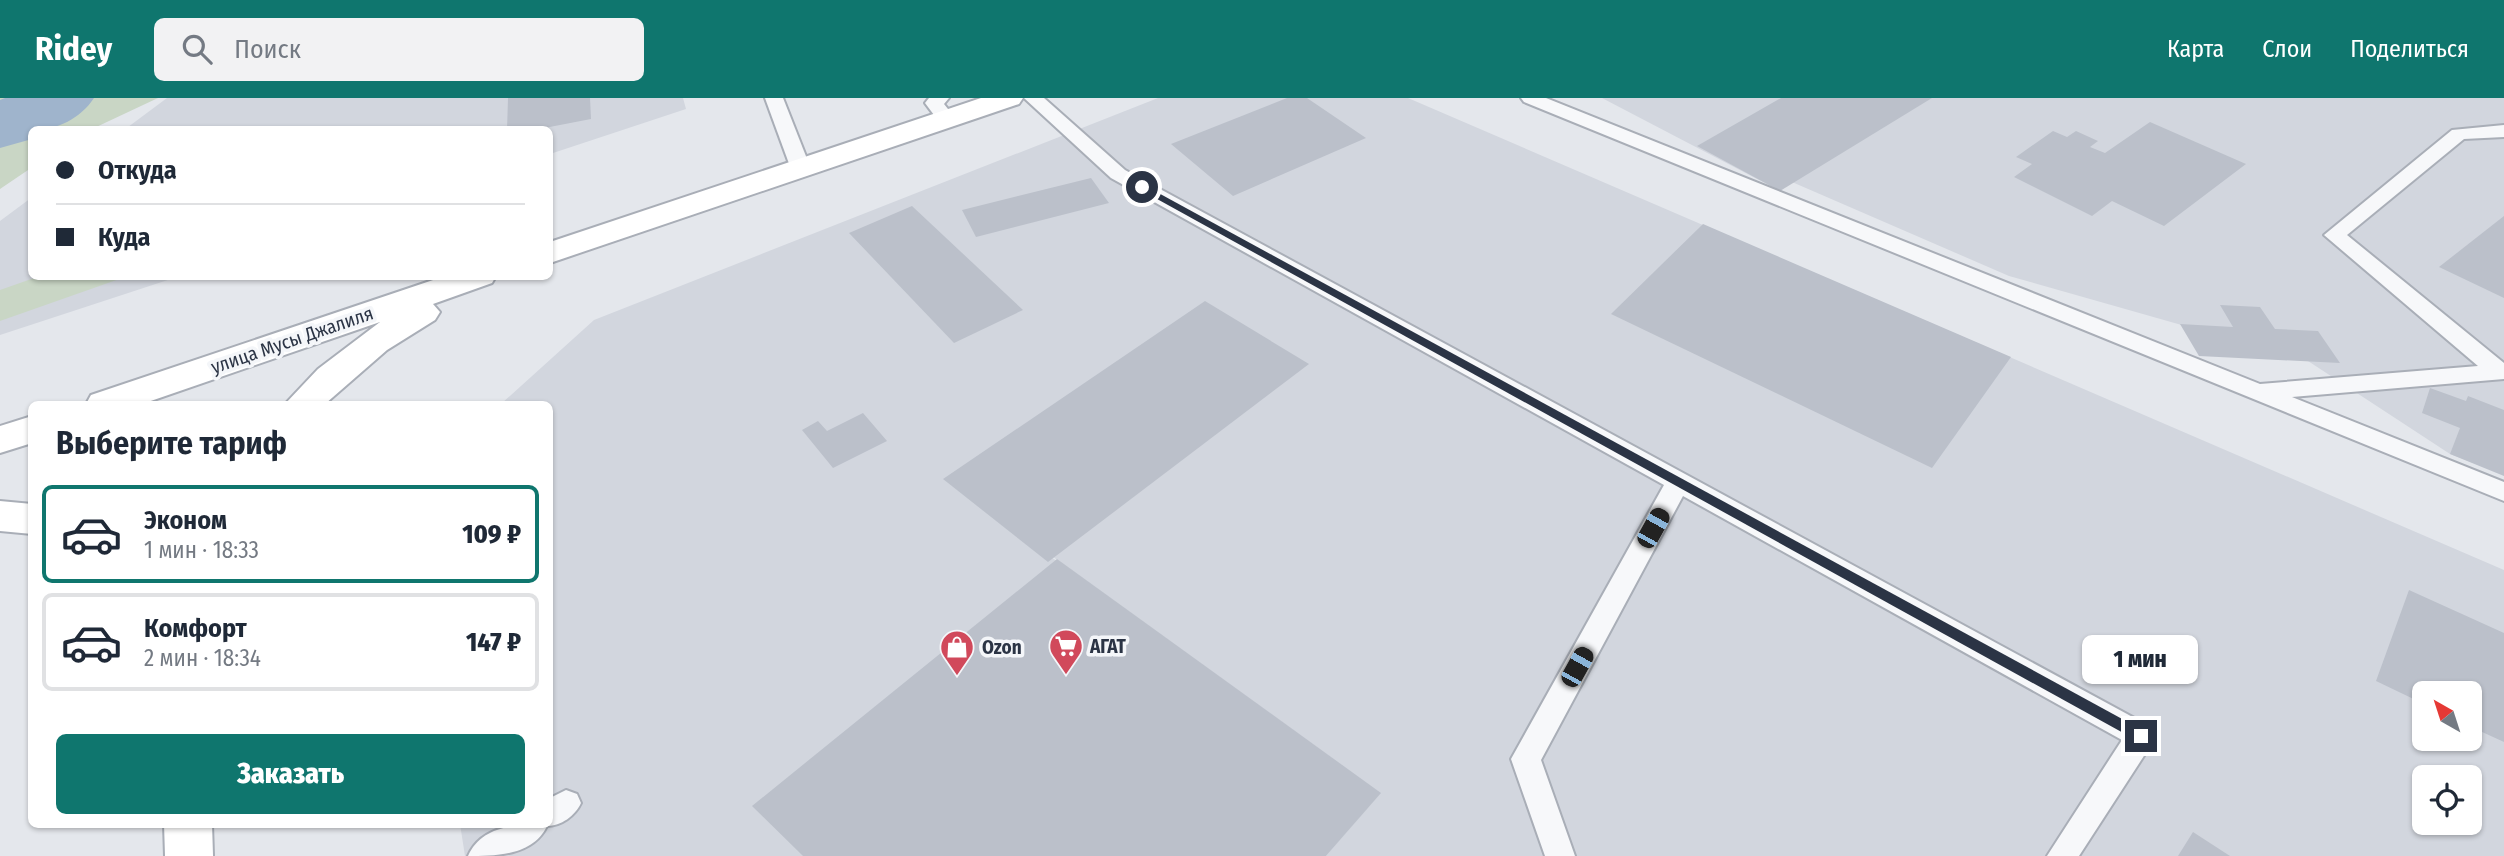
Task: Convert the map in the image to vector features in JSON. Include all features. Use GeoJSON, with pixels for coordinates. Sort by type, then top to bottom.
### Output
{"type":"FeatureCollection","features":[{"type":"Feature","properties":{"kind":"main road"},"geometry":{"type":"LineString","coordinates":[[553,252],[801,169],[943,109],[1009,98]]}},
{"type":"Feature","properties":{"kind":"main road","name":"улица Мусы Джалиля"},"geometry":{"type":"LineString","coordinates":[[113,401],[468,280]]}},
{"type":"Feature","properties":{"kind":"main road"},"geometry":{"type":"LineString","coordinates":[[306,401],[340,368],[401,323],[483,280]]}},
{"type":"Feature","properties":{"kind":"main road"},"geometry":{"type":"LineString","coordinates":[[0,440],[28,430]]}},
{"type":"Feature","properties":{"kind":"main road"},"geometry":{"type":"LineString","coordinates":[[0,516],[28,519]]}},
{"type":"Feature","properties":{"kind":"main road"},"geometry":{"type":"LineString","coordinates":[[188,828],[189,856]]}},
{"type":"Feature","properties":{"kind":"lane"},"geometry":{"type":"LineString","coordinates":[[774,98],[801,169]]}},
{"type":"Feature","properties":{"kind":"lane"},"geometry":{"type":"LineString","coordinates":[[1033,98],[1118,174],[2141,736],[2062,856]]}},
{"type":"Feature","properties":{"kind":"lane"},"geometry":{"type":"LineString","coordinates":[[1530,98],[2504,492]]}},
{"type":"Feature","properties":{"kind":"lane"},"geometry":{"type":"LineString","coordinates":[[2501,371],[2334,235],[2459,134],[2504,131]]}},
{"type":"Feature","properties":{"kind":"lane"},"geometry":{"type":"LineString","coordinates":[[2256,392],[2501,371]]}},
{"type":"Feature","properties":{"kind":"lane"},"geometry":{"type":"LineString","coordinates":[[1560,856],[1527,759],[1678,482]]}},
{"type":"Feature","properties":{"kind":"lane"},"geometry":{"type":"LineString","coordinates":[[483,856],[527,828]]}},
{"type":"Feature","properties":{"kind":"shaded area"},"geometry":{"type":"Polygon","coordinates":[[[167,98],[683,98],[686,109],[553,153],[553,126],[129,126],[167,98]]]}},
{"type":"Feature","properties":{"kind":"shaded area"},"geometry":{"type":"Polygon","coordinates":[[[1158,98],[1408,98],[2504,570],[2504,856],[1326,856],[1381,792],[1324,856],[465,856],[461,828],[553,828],[553,401],[504,401],[594,320],[1158,98]],[[958,490],[1331,758],[1056,559],[958,490]]]}},
{"type":"Feature","properties":{"kind":"shaded area"},"geometry":{"type":"Polygon","coordinates":[[[1602,98],[2504,98],[2504,475],[2450,454],[2308,361],[2009,276],[1792,182],[1780,191],[1602,98]]]}},
{"type":"Feature","properties":{"kind":"shaded area"},"geometry":{"type":"Polygon","coordinates":[[[28,200],[28,280],[168,280],[0,335],[0,221],[28,200]]]}},
{"type":"Feature","properties":{"kind":"green space"},"geometry":{"type":"Polygon","coordinates":[[[0,98],[158,98],[98,126],[28,126],[28,170],[0,189],[0,98]]]}},
{"type":"Feature","properties":{"kind":"green space"},"geometry":{"type":"Polygon","coordinates":[[[28,280],[116,280],[0,321],[0,290],[28,280]]]}},
{"type":"Feature","properties":{"kind":"building"},"geometry":{"type":"Polygon","coordinates":[[[508,98],[590,98],[591,119],[553,126],[507,126],[508,98]]]}},
{"type":"Feature","properties":{"kind":"building"},"geometry":{"type":"Polygon","coordinates":[[[1287,98],[1307,98],[1366,138],[1233,196],[1171,144],[1287,98]]]}},
{"type":"Feature","properties":{"kind":"building"},"geometry":{"type":"Polygon","coordinates":[[[1781,98],[1932,98],[1780,191],[1697,146],[1781,98]]]}},
{"type":"Feature","properties":{"kind":"building"},"geometry":{"type":"Polygon","coordinates":[[[2150,122],[2246,164],[2164,226],[2112,201],[2092,216],[2014,177],[2032,164],[2016,157],[2053,131],[2067,137],[2076,131],[2098,141],[2090,147],[2105,153],[2150,122]]]}},
{"type":"Feature","properties":{"kind":"building"},"geometry":{"type":"Polygon","coordinates":[[[1091,178],[1109,203],[976,237],[962,210],[1091,178]]]}},
{"type":"Feature","properties":{"kind":"building"},"geometry":{"type":"Polygon","coordinates":[[[912,206],[1023,310],[954,343],[849,233],[912,206]]]}},
{"type":"Feature","properties":{"kind":"building"},"geometry":{"type":"Polygon","coordinates":[[[2504,216],[2504,298],[2439,267],[2504,216]]]}},
{"type":"Feature","properties":{"kind":"building"},"geometry":{"type":"Polygon","coordinates":[[[1703,224],[2011,357],[1932,468],[1611,314],[1703,224]]]}},
{"type":"Feature","properties":{"kind":"building"},"geometry":{"type":"Polygon","coordinates":[[[1205,301],[1309,364],[1048,562],[943,479],[1205,301]]]}},
{"type":"Feature","properties":{"kind":"building"},"geometry":{"type":"Polygon","coordinates":[[[2220,305],[2260,307],[2275,329],[2318,331],[2340,363],[2199,356],[2180,324],[2233,327],[2220,305]]]}},
{"type":"Feature","properties":{"kind":"building"},"geometry":{"type":"Polygon","coordinates":[[[2430,388],[2466,401],[2468,396],[2504,410],[2504,476],[2450,454],[2460,428],[2422,413],[2430,388]]]}},
{"type":"Feature","properties":{"kind":"building"},"geometry":{"type":"Polygon","coordinates":[[[863,413],[887,441],[833,468],[802,430],[818,421],[827,431],[863,413]]]}},
{"type":"Feature","properties":{"kind":"building","name":"АГАТ"},"geometry":{"type":"Polygon","coordinates":[[[1057,559],[1381,793],[1326,856],[803,856],[752,806],[1057,559]]]}},
{"type":"Feature","properties":{"kind":"building"},"geometry":{"type":"Polygon","coordinates":[[[2409,590],[2504,633],[2504,742],[2482,732],[2482,681],[2412,681],[2412,698],[2376,681],[2409,590]]]}},
{"type":"Feature","properties":{"kind":"building"},"geometry":{"type":"Polygon","coordinates":[[[2193,832],[2230,856],[2178,856],[2193,832]]]}},
{"type":"Feature","properties":{"kind":"waterway"},"geometry":{"type":"LineString","coordinates":[[0,127],[60,98]]}},
{"type":"Feature","properties":{"kind":"place","name":"АГАТ"},"geometry":{"type":"Point","coordinates":[1066,676]}},
{"type":"Feature","properties":{"kind":"place","name":"Ozon"},"geometry":{"type":"Point","coordinates":[957,677]}},
{"type":"Feature","properties":{"kind":"route"},"geometry":{"type":"LineString","coordinates":[[1142,187],[2141,736]]}}]}
